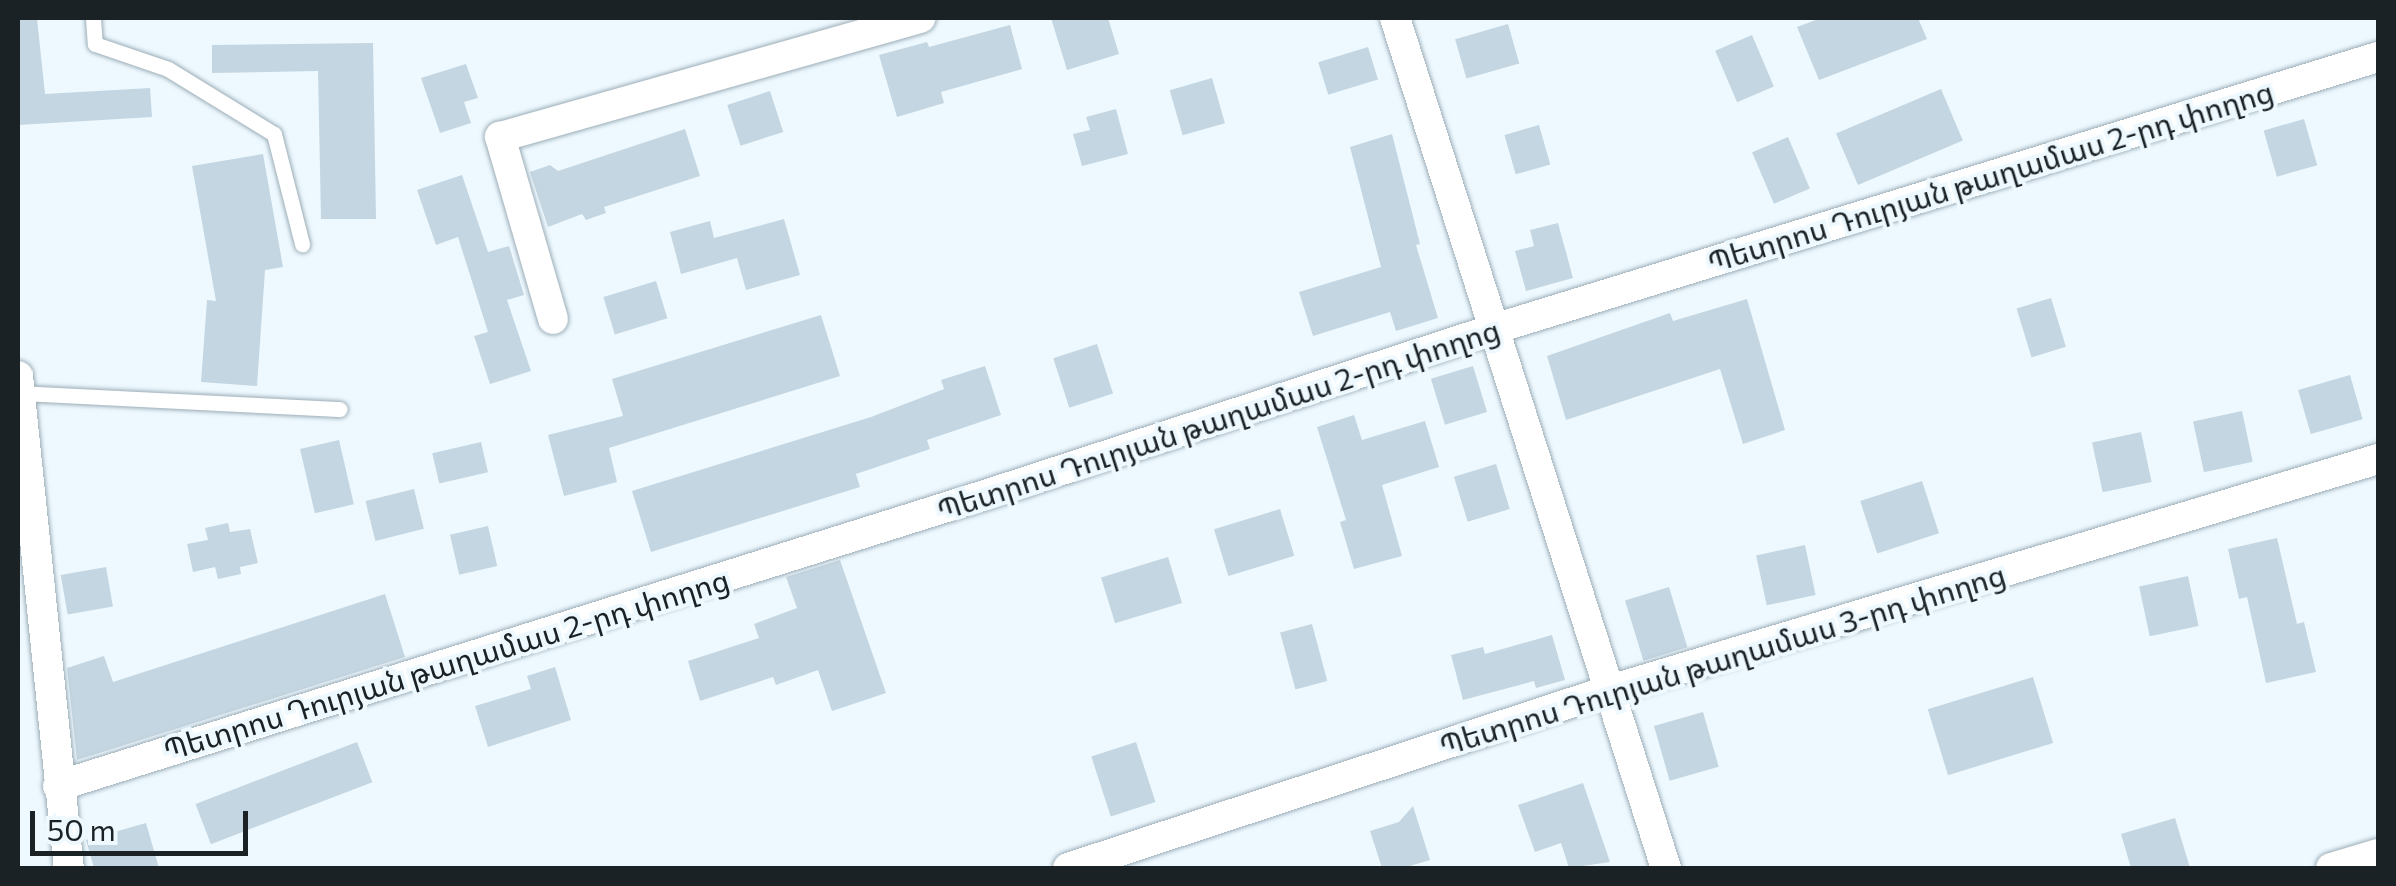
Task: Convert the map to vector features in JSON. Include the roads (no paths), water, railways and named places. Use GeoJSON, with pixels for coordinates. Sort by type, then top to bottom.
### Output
{"type":"FeatureCollection","features":[{"type":"Feature","properties":{"kind":"street"},"geometry":{"type":"LineString","coordinates":[[553,319],[500,137],[920,18]]}},
{"type":"Feature","properties":{"kind":"street"},"geometry":{"type":"LineString","coordinates":[[1395,18],[1497,328],[1666,868]]}},
{"type":"Feature","properties":{"kind":"street","name":"Պետրոս Դուրյան թաղամաս 2-րդ փողոց"},"geometry":{"type":"LineString","coordinates":[[58,786],[988,494],[1497,328],[2378,57]]}},
{"type":"Feature","properties":{"kind":"street"},"geometry":{"type":"LineString","coordinates":[[19,384],[69,868]]}},
{"type":"Feature","properties":{"kind":"street","name":"Պետրոս Դուրյան թաղամաս 3-րդ փողոց"},"geometry":{"type":"LineString","coordinates":[[1068,868],[1610,690],[2378,459]]}},
{"type":"Feature","properties":{"kind":"street"},"geometry":{"type":"LineString","coordinates":[[2331,868],[2378,854]]}},
{"type":"Feature","properties":{"kind":"lane"},"geometry":{"type":"LineString","coordinates":[[92,18],[95,44],[168,69],[203,95],[274,134],[302,244]]}},
{"type":"Feature","properties":{"kind":"lane"},"geometry":{"type":"LineString","coordinates":[[19,384],[340,409]]}}]}
